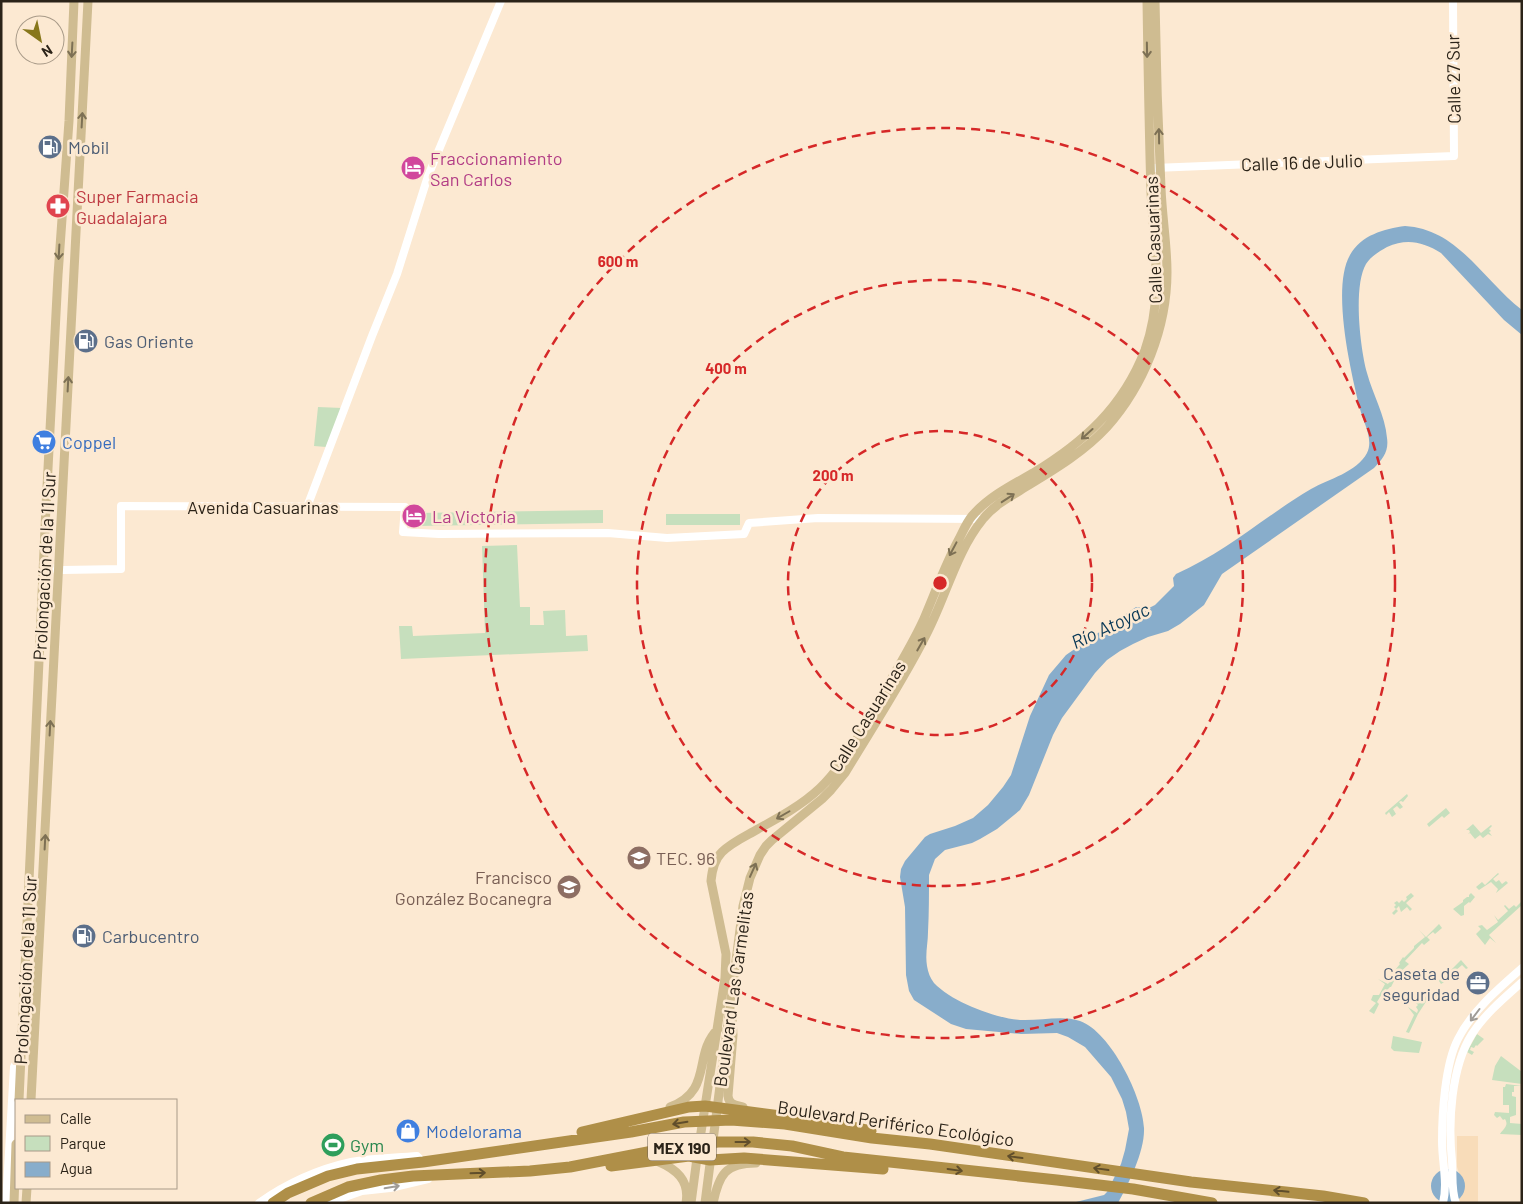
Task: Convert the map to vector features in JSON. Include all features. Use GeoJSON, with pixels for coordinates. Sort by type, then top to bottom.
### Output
{"type":"FeatureCollection","features":[{"type":"Feature","properties":{"kind":"highway"},"geometry":{"type":"LineString","coordinates":[[488,1152],[509,1143],[570,1134],[652,1114],[705,1106],[827,1122],[930,1144]]}},
{"type":"Feature","properties":{"kind":"highway","name":"Boulevard Periférico Ecológico"},"geometry":{"type":"LineString","coordinates":[[273,1203],[288,1193],[342,1171],[423,1162],[631,1132],[684,1122],[730,1120],[785,1124],[1191,1182],[1323,1196],[1364,1203]]}},
{"type":"Feature","properties":{"kind":"highway","name":"Boulevard Periférico Ecológico"},"geometry":{"type":"LineString","coordinates":[[311,1203],[348,1187],[381,1180],[570,1167],[658,1150],[718,1142],[753,1142],[792,1146],[842,1158],[1133,1189],[1211,1203]]}},
{"type":"Feature","properties":{"kind":"highway"},"geometry":{"type":"LineString","coordinates":[[570,1167],[611,1166],[689,1156],[744,1158],[864,1168],[930,1166]]}},
{"type":"Feature","properties":{"kind":"main road","name":"Prolongación de la 11 Sur"},"geometry":{"type":"LineString","coordinates":[[19,1099],[43,569],[58,275],[69,121],[74,1]]}},
{"type":"Feature","properties":{"kind":"main road","name":"Prolongación de la 11 Sur"},"geometry":{"type":"LineString","coordinates":[[31,1099],[60,570],[88,1]]}},
{"type":"Feature","properties":{"kind":"main road","name":"Calle Casuarinas"},"geometry":{"type":"LineString","coordinates":[[930,628],[961,556],[983,519],[1000,503],[1072,458],[1098,436],[1123,406],[1144,372],[1157,338],[1166,294],[1167,270],[1155,168],[1146,1]]}},
{"type":"Feature","properties":{"kind":"main road","name":"Calle Casuarinas"},"geometry":{"type":"LineString","coordinates":[[705,1106],[725,978],[726,954],[712,881],[712,870],[716,861],[722,852],[735,842],[802,803],[820,788],[838,767],[915,636],[948,559],[970,519],[990,500],[1061,455],[1092,430],[1115,405],[1137,368],[1145,349],[1157,301],[1158,278],[1153,229],[1155,1]]}},
{"type":"Feature","properties":{"kind":"main road","name":"Boulevard Las Carmelitas"},"geometry":{"type":"LineString","coordinates":[[705,1203],[743,906],[750,878],[760,855],[772,840],[831,790],[845,773],[930,628]]}},
{"type":"Feature","properties":{"kind":"main road"},"geometry":{"type":"LineString","coordinates":[[34,762],[49,762]]}},
{"type":"Feature","properties":{"kind":"main road"},"geometry":{"type":"LineString","coordinates":[[802,803],[807,807],[803,814]]}},
{"type":"Feature","properties":{"kind":"main road"},"geometry":{"type":"LineString","coordinates":[[730,1005],[734,1035],[728,1101],[768,1114]]}},
{"type":"Feature","properties":{"kind":"main road"},"geometry":{"type":"LineString","coordinates":[[652,1114],[679,1104],[690,1097],[698,1080],[710,1038],[718,1029]]}},
{"type":"Feature","properties":{"kind":"main road","name":"Boulevard Las Carmelitas"},"geometry":{"type":"LineString","coordinates":[[691,1203],[705,1106]]}},
{"type":"Feature","properties":{"kind":"main road"},"geometry":{"type":"LineString","coordinates":[[656,1161],[674,1169],[680,1176],[686,1190],[686,1203]]}},
{"type":"Feature","properties":{"kind":"main road"},"geometry":{"type":"LineString","coordinates":[[713,1203],[717,1183],[724,1173],[733,1167],[752,1163],[797,1162]]}},
{"type":"Feature","properties":{"kind":"main road"},"geometry":{"type":"LineString","coordinates":[[13,1203],[15,1164]]}},
{"type":"Feature","properties":{"kind":"main road"},"geometry":{"type":"LineString","coordinates":[[26,1203],[27,1189]]}},
{"type":"Feature","properties":{"kind":"main road"},"geometry":{"type":"LineString","coordinates":[[7,1199],[13,1203]]}},
{"type":"Feature","properties":{"kind":"street"},"geometry":{"type":"LineString","coordinates":[[307,507],[397,274],[428,176],[501,1]]}},
{"type":"Feature","properties":{"kind":"street","name":"Calle 27 Sur"},"geometry":{"type":"LineString","coordinates":[[1453,1],[1454,156]]}},
{"type":"Feature","properties":{"kind":"street","name":"Calle 16 de Julio"},"geometry":{"type":"LineString","coordinates":[[1155,168],[1454,156]]}},
{"type":"Feature","properties":{"kind":"street","name":"Avenida Casuarinas"},"geometry":{"type":"LineString","coordinates":[[60,570],[121,569],[121,506],[405,507],[403,532],[439,534],[608,533],[667,538],[744,534],[750,523],[818,518],[970,519]]}},
{"type":"Feature","properties":{"kind":"street"},"geometry":{"type":"LineString","coordinates":[[970,519],[983,519]]}},
{"type":"Feature","properties":{"kind":"street"},"geometry":{"type":"LineString","coordinates":[[43,569],[60,570]]}},
{"type":"Feature","properties":{"kind":"street"},"geometry":{"type":"LineString","coordinates":[[1455,1200],[1453,1177],[1442,1120],[1451,1060],[1458,1039],[1476,1012],[1522,968]]}},
{"type":"Feature","properties":{"kind":"street"},"geometry":{"type":"LineString","coordinates":[[1444,1200],[1446,1144],[1459,1058],[1485,1016],[1522,982]]}},
{"type":"Feature","properties":{"kind":"street"},"geometry":{"type":"LineString","coordinates":[[1489,998],[1488,1003],[1492,1005],[1506,996]]}},
{"type":"Feature","properties":{"kind":"street"},"geometry":{"type":"LineString","coordinates":[[7,1199],[14,1067],[21,1054]]}},
{"type":"Feature","properties":{"kind":"street"},"geometry":{"type":"LineString","coordinates":[[1442,1120],[1451,1120]]}},
{"type":"Feature","properties":{"kind":"street","name":"Boulevard Periférico Ecológico"},"geometry":{"type":"LineString","coordinates":[[259,1203],[282,1189],[338,1165],[417,1156],[423,1162]]}},
{"type":"Feature","properties":{"kind":"street","name":"Boulevard Periférico Ecológico"},"geometry":{"type":"LineString","coordinates":[[328,1203],[362,1191],[390,1188],[448,1175]]}},
{"type":"Feature","properties":{"kind":"street"},"geometry":{"type":"LineString","coordinates":[[1444,1177],[1453,1177]]}},
{"type":"Feature","properties":{"kind":"street"},"geometry":{"type":"LineString","coordinates":[[1444,1200],[1448,1196],[1455,1200]]}},
{"type":"Feature","properties":{"kind":"shaded area"},"geometry":{"type":"Polygon","coordinates":[[[1457,1136],[1478,1136],[1478,1203],[1459,1203],[1457,1200],[1463,1193],[1464,1188],[1457,1167],[1457,1136]]]}},
{"type":"Feature","properties":{"kind":"green space"},"geometry":{"type":"Polygon","coordinates":[[[318,407],[342,408],[326,447],[314,446],[318,407]]]}},
{"type":"Feature","properties":{"kind":"green space"},"geometry":{"type":"Polygon","coordinates":[[[603,510],[603,523],[417,526],[417,513],[603,510]]]}},
{"type":"Feature","properties":{"kind":"green space"},"geometry":{"type":"Polygon","coordinates":[[[666,514],[740,514],[740,525],[666,525],[666,514]]]}},
{"type":"Feature","properties":{"kind":"green space"},"geometry":{"type":"Polygon","coordinates":[[[517,545],[520,607],[530,607],[530,625],[544,625],[543,611],[565,610],[566,636],[587,635],[588,651],[401,659],[399,626],[412,626],[413,636],[485,633],[482,546],[517,545]]]}},
{"type":"Feature","properties":{"kind":"green space"},"geometry":{"type":"Polygon","coordinates":[[[1407,794],[1408,796],[1403,802],[1399,802],[1403,807],[1400,809],[1397,806],[1393,809],[1396,814],[1392,817],[1389,812],[1386,815],[1385,813],[1407,794]]]}},
{"type":"Feature","properties":{"kind":"green space"},"geometry":{"type":"Polygon","coordinates":[[[1446,808],[1450,813],[1444,818],[1442,816],[1429,827],[1427,824],[1446,808]]]}},
{"type":"Feature","properties":{"kind":"green space"},"geometry":{"type":"Polygon","coordinates":[[[1473,824],[1481,833],[1491,825],[1489,829],[1491,831],[1489,832],[1492,836],[1488,834],[1483,838],[1480,835],[1475,839],[1470,833],[1468,834],[1469,830],[1466,830],[1473,824]]]}},
{"type":"Feature","properties":{"kind":"green space"},"geometry":{"type":"Polygon","coordinates":[[[1498,873],[1493,879],[1496,882],[1499,880],[1502,884],[1506,881],[1508,883],[1496,893],[1498,889],[1491,882],[1479,890],[1476,887],[1482,882],[1485,885],[1498,873]]]}},
{"type":"Feature","properties":{"kind":"green space"},"geometry":{"type":"Polygon","coordinates":[[[1411,893],[1414,896],[1406,903],[1412,909],[1410,911],[1407,907],[1401,912],[1399,906],[1396,909],[1394,903],[1397,901],[1399,903],[1402,900],[1404,902],[1411,893]]]}},
{"type":"Feature","properties":{"kind":"green space"},"geometry":{"type":"Polygon","coordinates":[[[1471,893],[1475,897],[1464,906],[1464,915],[1461,916],[1453,909],[1469,897],[1471,893]]]}},
{"type":"Feature","properties":{"kind":"green space"},"geometry":{"type":"Polygon","coordinates":[[[1522,901],[1522,905],[1489,935],[1496,943],[1490,938],[1485,945],[1476,934],[1481,929],[1478,926],[1482,925],[1487,930],[1498,922],[1494,915],[1498,920],[1508,911],[1505,905],[1509,909],[1514,905],[1516,907],[1522,901]]]}},
{"type":"Feature","properties":{"kind":"green space"},"geometry":{"type":"Polygon","coordinates":[[[1396,909],[1398,911],[1394,915],[1392,913],[1396,909]]]}},
{"type":"Feature","properties":{"kind":"green space"},"geometry":{"type":"Polygon","coordinates":[[[1439,924],[1442,928],[1435,934],[1433,932],[1427,937],[1430,940],[1424,945],[1422,943],[1405,961],[1409,964],[1397,975],[1391,987],[1387,990],[1385,989],[1377,1002],[1379,1004],[1374,1014],[1369,1011],[1376,1003],[1371,1000],[1373,995],[1379,995],[1385,984],[1378,979],[1388,984],[1392,978],[1390,976],[1403,957],[1425,937],[1419,930],[1426,937],[1439,924]]]}},
{"type":"Feature","properties":{"kind":"green space"},"geometry":{"type":"Polygon","coordinates":[[[1461,960],[1468,968],[1466,969],[1462,965],[1449,974],[1446,981],[1441,984],[1439,981],[1443,974],[1445,976],[1461,960]]]}},
{"type":"Feature","properties":{"kind":"green space"},"geometry":{"type":"Polygon","coordinates":[[[1429,993],[1431,994],[1409,1033],[1406,1032],[1414,1015],[1408,1007],[1417,1013],[1416,1007],[1418,1005],[1416,1003],[1421,1002],[1429,993]]]}},
{"type":"Feature","properties":{"kind":"green space"},"geometry":{"type":"Polygon","coordinates":[[[1477,1034],[1484,1039],[1474,1048],[1471,1047],[1470,1050],[1474,1052],[1472,1055],[1467,1052],[1477,1034]]]}},
{"type":"Feature","properties":{"kind":"green space"},"geometry":{"type":"Polygon","coordinates":[[[1393,1036],[1422,1042],[1419,1053],[1394,1051],[1391,1048],[1393,1036]]]}},
{"type":"Feature","properties":{"kind":"green space"},"geometry":{"type":"Polygon","coordinates":[[[1501,1056],[1522,1072],[1522,1084],[1492,1080],[1495,1066],[1501,1056]]]}},
{"type":"Feature","properties":{"kind":"green space"},"geometry":{"type":"Polygon","coordinates":[[[1506,1084],[1522,1086],[1514,1086],[1514,1092],[1512,1092],[1512,1096],[1516,1097],[1516,1115],[1510,1117],[1510,1123],[1522,1124],[1522,1135],[1500,1134],[1506,1127],[1506,1121],[1500,1116],[1497,1118],[1494,1115],[1495,1112],[1509,1113],[1509,1105],[1503,1105],[1503,1087],[1506,1084]]]}},
{"type":"Feature","properties":{"kind":"water","name":"Río Atoyac"},"geometry":{"type":"Polygon","coordinates":[[[1405,226],[1424,229],[1440,236],[1469,258],[1522,310],[1522,335],[1504,320],[1441,253],[1434,249],[1415,242],[1408,242],[1394,244],[1373,256],[1366,264],[1362,274],[1359,317],[1362,349],[1367,373],[1386,430],[1387,447],[1383,458],[1374,468],[1222,574],[1204,605],[1180,624],[1168,631],[1133,644],[1107,660],[1095,673],[1062,718],[1053,735],[1029,795],[1020,810],[997,829],[980,839],[945,850],[935,859],[929,875],[926,962],[934,983],[963,1003],[1010,1019],[1058,1018],[1080,1021],[1092,1028],[1103,1038],[1114,1052],[1138,1100],[1142,1115],[1144,1137],[1136,1167],[1118,1203],[1072,1203],[1104,1195],[1121,1164],[1129,1129],[1122,1099],[1111,1077],[1085,1047],[1068,1037],[1057,1033],[1021,1034],[966,1029],[951,1024],[914,1000],[909,991],[906,975],[905,907],[900,877],[901,869],[905,861],[925,837],[973,818],[988,805],[1003,787],[1011,775],[1030,716],[1049,675],[1066,655],[1136,607],[1151,607],[1155,605],[1174,586],[1173,578],[1176,574],[1212,555],[1311,489],[1350,470],[1362,460],[1369,448],[1369,436],[1360,409],[1344,331],[1342,288],[1345,270],[1350,255],[1360,242],[1381,231],[1405,226]]]}},
{"type":"Feature","properties":{"kind":"water"},"geometry":{"type":"Polygon","coordinates":[[[1448,1169],[1460,1174],[1465,1186],[1460,1198],[1448,1203],[1436,1198],[1431,1186],[1436,1174],[1448,1169]]]}},
{"type":"Feature","properties":{"kind":"place","name":"Mobil"},"geometry":{"type":"Point","coordinates":[50,147]}},
{"type":"Feature","properties":{"kind":"place","name":"Fraccionamiento San Carlos"},"geometry":{"type":"Point","coordinates":[413,168]}},
{"type":"Feature","properties":{"kind":"place","name":"Super Farmacia Guadalajara"},"geometry":{"type":"Point","coordinates":[58,206]}},
{"type":"Feature","properties":{"kind":"place","name":"Gas Oriente"},"geometry":{"type":"Point","coordinates":[86,341]}},
{"type":"Feature","properties":{"kind":"place","name":"Coppel"},"geometry":{"type":"Point","coordinates":[44,442]}},
{"type":"Feature","properties":{"kind":"place","name":"La Victoria"},"geometry":{"type":"Point","coordinates":[414,516]}},
{"type":"Feature","properties":{"kind":"place","name":"TEC. 96"},"geometry":{"type":"Point","coordinates":[639,858]}},
{"type":"Feature","properties":{"kind":"place","name":"Francisco González Bocanegra"},"geometry":{"type":"Point","coordinates":[569,887]}},
{"type":"Feature","properties":{"kind":"place","name":"Carbucentro"},"geometry":{"type":"Point","coordinates":[84,936]}},
{"type":"Feature","properties":{"kind":"place","name":"Caseta de seguridad"},"geometry":{"type":"Point","coordinates":[1478,983]}},
{"type":"Feature","properties":{"kind":"place","name":"Modelorama"},"geometry":{"type":"Point","coordinates":[408,1131]}},
{"type":"Feature","properties":{"kind":"place","name":"Gym"},"geometry":{"type":"Point","coordinates":[333,1145]}}]}
